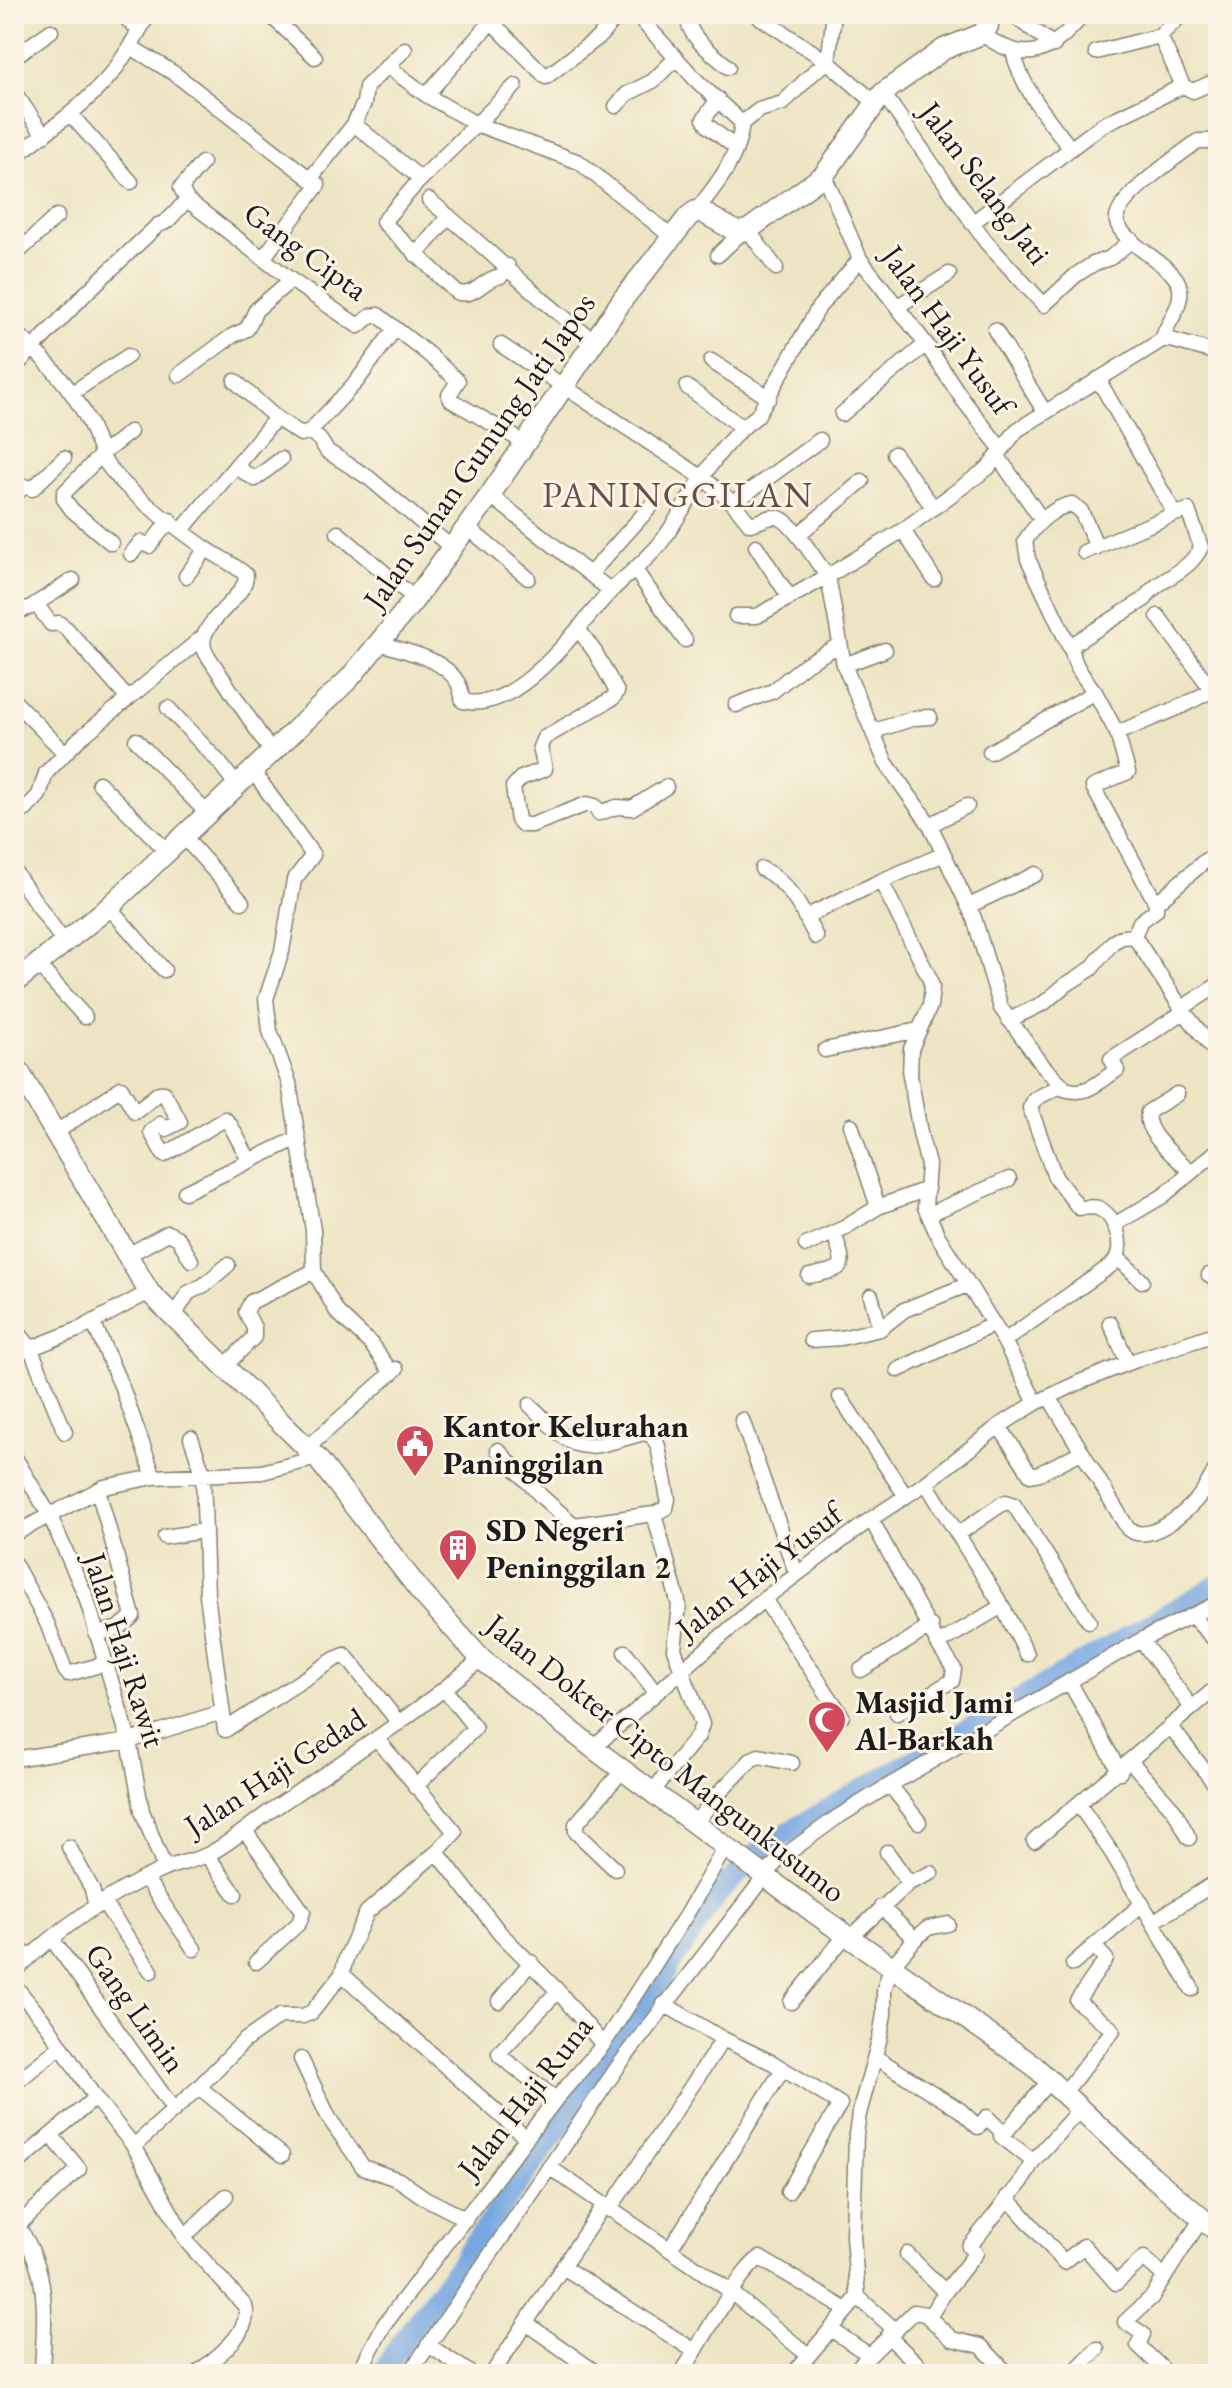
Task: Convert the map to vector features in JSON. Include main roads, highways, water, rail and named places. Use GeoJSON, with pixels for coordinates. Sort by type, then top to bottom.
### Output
{"type":"FeatureCollection","features":[{"type":"Feature","properties":{"kind":"main road","name":"Jalan Sunan Gunung Jati Japos"},"geometry":{"type":"LineString","coordinates":[[14,983],[109,907],[349,679],[415,599],[490,495],[629,289],[689,216],[696,211],[744,231],[824,175],[878,98],[944,49],[985,24]]}},
{"type":"Feature","properties":{"kind":"main road","name":"Jalan Dokter Cipto Mangunkusumo"},"geometry":{"type":"LineString","coordinates":[[14,1063],[19,1084],[55,1133],[149,1292],[312,1453],[420,1591],[481,1659],[593,1748],[848,1937],[1013,2050],[1218,2232]]}},
{"type":"Feature","properties":{"kind":"waterway"},"geometry":{"type":"LineString","coordinates":[[383,2374],[393,2355],[592,2082],[716,1895],[767,1845],[1218,1585]]}},
{"type":"Feature","properties":{"kind":"place","name":"Kantor Kelurahan Paninggilan"},"geometry":{"type":"Point","coordinates":[415,1478]}},
{"type":"Feature","properties":{"kind":"place","name":"SD Negeri Peninggilan 2"},"geometry":{"type":"Point","coordinates":[458,1582]}},
{"type":"Feature","properties":{"kind":"place","name":"Masjid Jami Al-Barkah"},"geometry":{"type":"Point","coordinates":[827,1754]}},
{"type":"Feature","properties":{"kind":"district","name":"PANINGGILAN"},"geometry":{"type":"Point","coordinates":[678,494]}}]}
